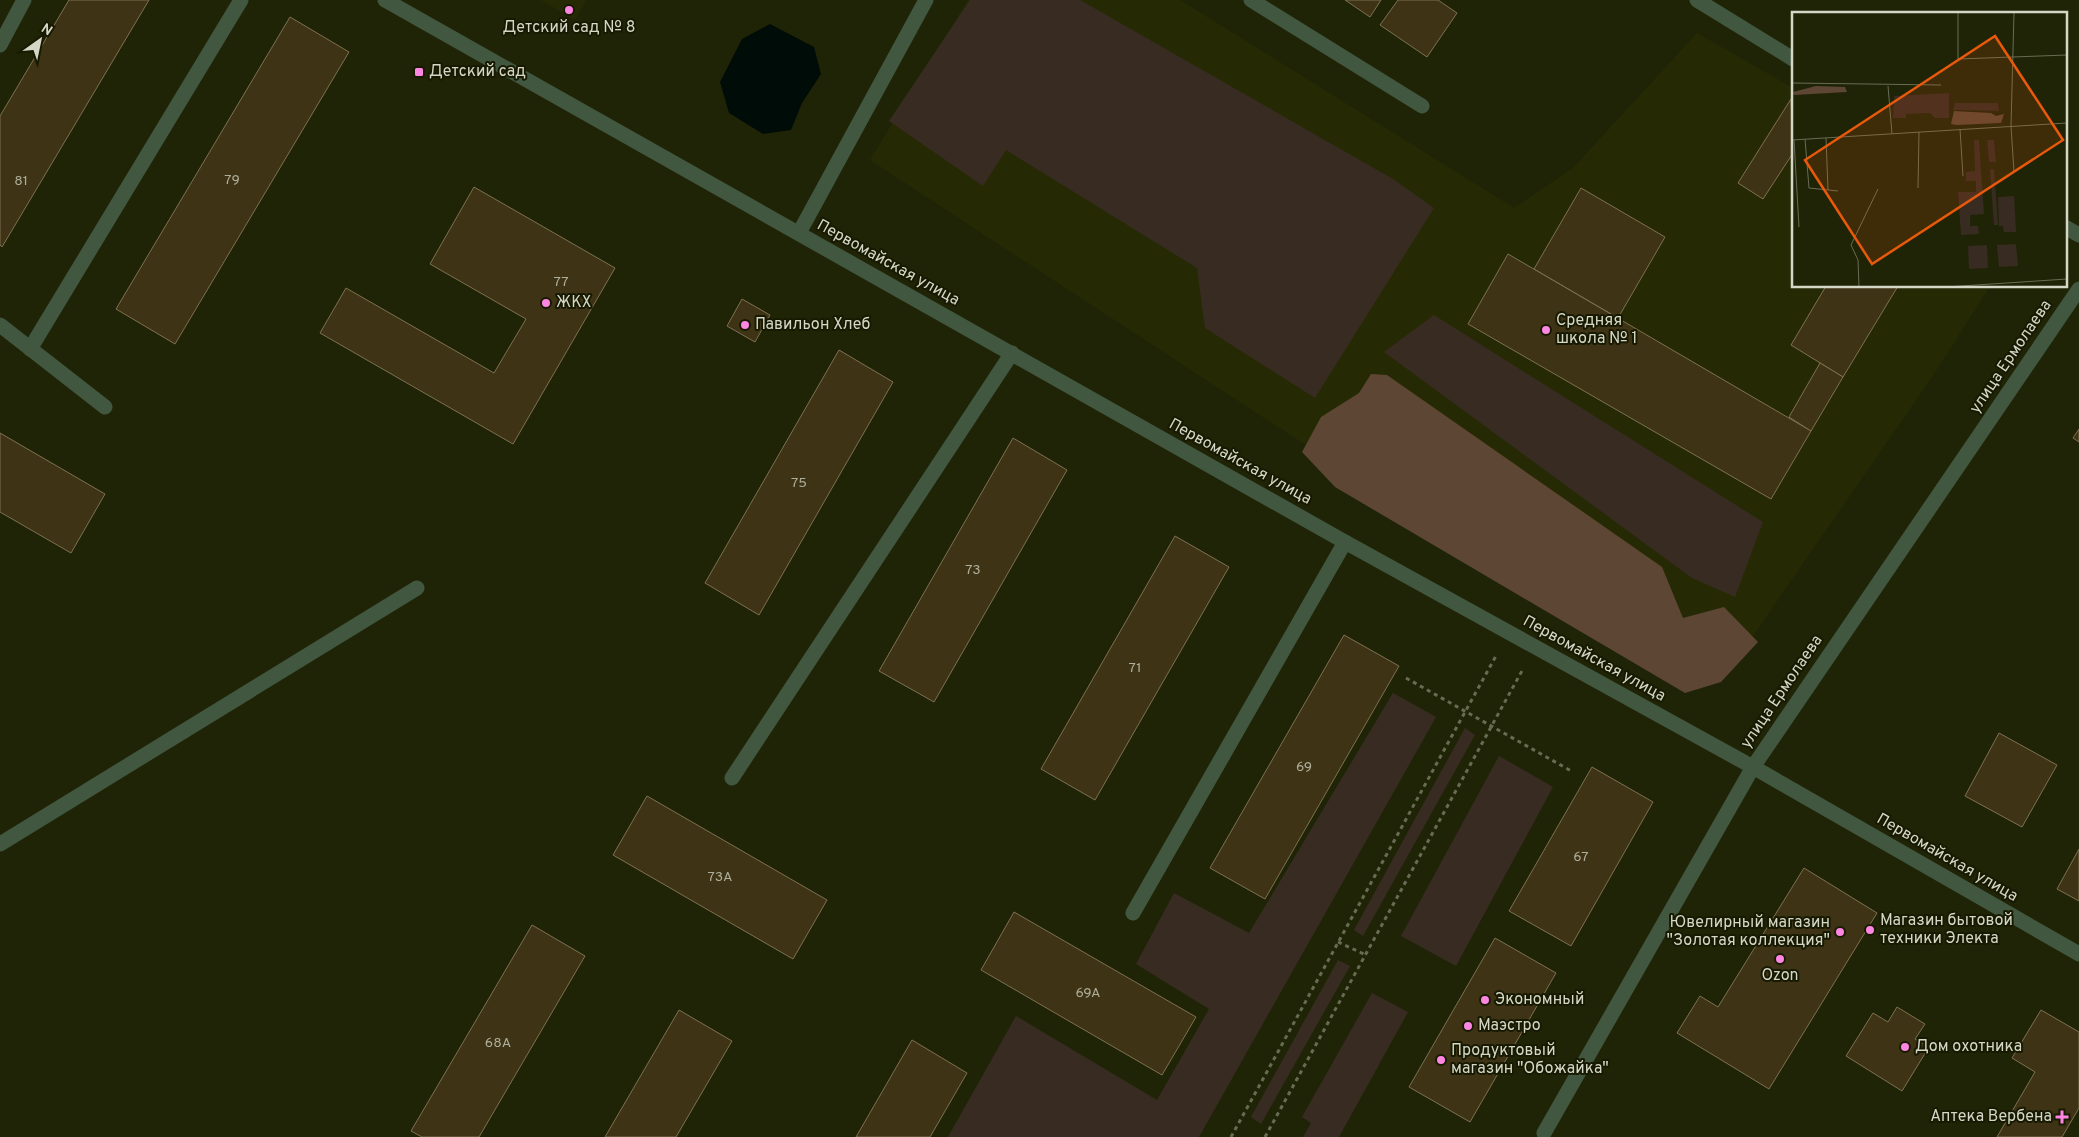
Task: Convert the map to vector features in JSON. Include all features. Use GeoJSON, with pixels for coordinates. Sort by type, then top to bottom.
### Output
{"type":"FeatureCollection","features":[{"type":"Feature","properties":{"kind":"street"},"geometry":{"type":"LineString","coordinates":[[0,45],[24,0]]}},
{"type":"Feature","properties":{"kind":"street"},"geometry":{"type":"LineString","coordinates":[[30,349],[241,0]]}},
{"type":"Feature","properties":{"kind":"street","name":"Первомайская улица"},"geometry":{"type":"LineString","coordinates":[[385,0],[1345,542],[1753,767],[2079,954]]}},
{"type":"Feature","properties":{"kind":"street"},"geometry":{"type":"LineString","coordinates":[[799,234],[926,0]]}},
{"type":"Feature","properties":{"kind":"street"},"geometry":{"type":"LineString","coordinates":[[1250,0],[1422,106]]}},
{"type":"Feature","properties":{"kind":"street"},"geometry":{"type":"LineString","coordinates":[[1697,0],[1792,58]]}},
{"type":"Feature","properties":{"kind":"street"},"geometry":{"type":"LineString","coordinates":[[2066,228],[2079,235]]}},
{"type":"Feature","properties":{"kind":"street","name":"улица Ермолаева"},"geometry":{"type":"LineString","coordinates":[[1544,1133],[1753,767],[2079,289]]}},
{"type":"Feature","properties":{"kind":"street"},"geometry":{"type":"LineString","coordinates":[[0,325],[105,407]]}},
{"type":"Feature","properties":{"kind":"street"},"geometry":{"type":"LineString","coordinates":[[732,778],[1012,353]]}},
{"type":"Feature","properties":{"kind":"street"},"geometry":{"type":"LineString","coordinates":[[1132,912],[1345,542]]}},
{"type":"Feature","properties":{"kind":"street"},"geometry":{"type":"LineString","coordinates":[[0,844],[417,588]]}},
{"type":"Feature","properties":{"kind":"path"},"geometry":{"type":"LineString","coordinates":[[1231,1137],[1509,632]]}},
{"type":"Feature","properties":{"kind":"path"},"geometry":{"type":"LineString","coordinates":[[1265,1137],[1535,647]]}},
{"type":"Feature","properties":{"kind":"path"},"geometry":{"type":"LineString","coordinates":[[1406,678],[1573,772]]}},
{"type":"Feature","properties":{"kind":"path"},"geometry":{"type":"LineString","coordinates":[[1338,942],[1366,954]]}},
{"type":"Feature","properties":{"kind":"shaded area","name":"Детский сад № 8"},"geometry":{"type":"Polygon","coordinates":[[[541,0],[586,0],[575,20],[541,0]]]}},
{"type":"Feature","properties":{"kind":"shaded area","name":"Средняя школа № 1"},"geometry":{"type":"Polygon","coordinates":[[[968,0],[1180,0],[1514,208],[1573,168],[1697,33],[1792,87],[1792,288],[1989,288],[1934,374],[1721,682],[1685,693],[870,160],[968,0]]]}},
{"type":"Feature","properties":{"kind":"shaded area"},"geometry":{"type":"Polygon","coordinates":[[[970,0],[1080,0],[1393,179],[1434,208],[1315,398],[1205,328],[1197,268],[1006,150],[983,186],[889,121],[970,0]]]}},
{"type":"Feature","properties":{"kind":"shaded area"},"geometry":{"type":"Polygon","coordinates":[[[770,24],[814,47],[821,74],[802,103],[791,130],[763,134],[729,113],[720,82],[742,39],[770,24]]]}},
{"type":"Feature","properties":{"kind":"shaded area"},"geometry":{"type":"Polygon","coordinates":[[[1434,315],[1763,522],[1735,597],[1692,578],[1384,352],[1434,315]]]}},
{"type":"Feature","properties":{"kind":"shaded area"},"geometry":{"type":"Polygon","coordinates":[[[1371,374],[1387,375],[1662,567],[1683,618],[1724,607],[1758,642],[1721,682],[1685,693],[1335,487],[1302,452],[1321,417],[1359,393],[1371,374]]]}},
{"type":"Feature","properties":{"kind":"shaded area"},"geometry":{"type":"Polygon","coordinates":[[[1393,693],[1436,717],[1199,1137],[948,1137],[1016,1016],[1157,1100],[1209,1009],[1136,964],[1174,893],[1249,933],[1393,693]]]}},
{"type":"Feature","properties":{"kind":"shaded area"},"geometry":{"type":"Polygon","coordinates":[[[1465,728],[1475,735],[1363,936],[1354,930],[1465,728]]]}},
{"type":"Feature","properties":{"kind":"shaded area"},"geometry":{"type":"Polygon","coordinates":[[[1499,756],[1553,787],[1456,966],[1401,936],[1499,756]]]}},
{"type":"Feature","properties":{"kind":"shaded area"},"geometry":{"type":"Polygon","coordinates":[[[1338,960],[1350,966],[1261,1124],[1251,1117],[1338,960]]]}},
{"type":"Feature","properties":{"kind":"shaded area"},"geometry":{"type":"Polygon","coordinates":[[[1372,993],[1408,1012],[1339,1137],[1303,1137],[1311,1123],[1302,1117],[1372,993]]]}},
{"type":"Feature","properties":{"kind":"building"},"geometry":{"type":"Polygon","coordinates":[[[69,0],[149,0],[2,247],[0,245],[0,116],[69,0]]]}},
{"type":"Feature","properties":{"kind":"building"},"geometry":{"type":"Polygon","coordinates":[[[1345,0],[1381,0],[1370,17],[1345,0]]]}},
{"type":"Feature","properties":{"kind":"building"},"geometry":{"type":"Polygon","coordinates":[[[1398,0],[1438,0],[1457,13],[1427,57],[1380,25],[1398,0]]]}},
{"type":"Feature","properties":{"kind":"building"},"geometry":{"type":"Polygon","coordinates":[[[290,17],[349,52],[175,344],[116,309],[290,17]]]}},
{"type":"Feature","properties":{"kind":"building"},"geometry":{"type":"Polygon","coordinates":[[[1791,99],[1792,155],[1763,199],[1738,183],[1791,99]]]}},
{"type":"Feature","properties":{"kind":"building","name":"ЖКХ"},"geometry":{"type":"Polygon","coordinates":[[[474,187],[615,268],[513,444],[320,333],[346,288],[494,373],[526,319],[430,264],[474,187]]]}},
{"type":"Feature","properties":{"kind":"building"},"geometry":{"type":"Polygon","coordinates":[[[1581,188],[1665,237],[1618,318],[1534,269],[1581,188]]]}},
{"type":"Feature","properties":{"kind":"building"},"geometry":{"type":"Polygon","coordinates":[[[1508,254],[1811,431],[1771,499],[1468,324],[1508,254]]]}},
{"type":"Feature","properties":{"kind":"building"},"geometry":{"type":"Polygon","coordinates":[[[1825,288],[1897,288],[1843,377],[1791,345],[1825,288]]]}},
{"type":"Feature","properties":{"kind":"building"},"geometry":{"type":"Polygon","coordinates":[[[742,299],[770,315],[755,342],[727,326],[742,299]]]}},
{"type":"Feature","properties":{"kind":"building"},"geometry":{"type":"Polygon","coordinates":[[[839,350],[893,382],[759,615],[705,583],[839,350]]]}},
{"type":"Feature","properties":{"kind":"building"},"geometry":{"type":"Polygon","coordinates":[[[1820,363],[1843,377],[1811,431],[1789,417],[1820,363]]]}},
{"type":"Feature","properties":{"kind":"building"},"geometry":{"type":"Polygon","coordinates":[[[2079,429],[2079,442],[2073,438],[2079,429]]]}},
{"type":"Feature","properties":{"kind":"building"},"geometry":{"type":"Polygon","coordinates":[[[0,433],[105,494],[71,553],[0,512],[0,433]]]}},
{"type":"Feature","properties":{"kind":"building"},"geometry":{"type":"Polygon","coordinates":[[[1013,438],[1067,470],[934,702],[879,671],[1013,438]]]}},
{"type":"Feature","properties":{"kind":"building"},"geometry":{"type":"Polygon","coordinates":[[[1175,536],[1229,567],[1095,800],[1041,769],[1175,536]]]}},
{"type":"Feature","properties":{"kind":"building"},"geometry":{"type":"Polygon","coordinates":[[[1344,635],[1399,666],[1265,899],[1210,868],[1344,635]]]}},
{"type":"Feature","properties":{"kind":"building"},"geometry":{"type":"Polygon","coordinates":[[[1999,733],[2057,765],[2022,827],[1965,796],[1999,733]]]}},
{"type":"Feature","properties":{"kind":"building"},"geometry":{"type":"Polygon","coordinates":[[[1592,767],[1653,802],[1571,946],[1509,911],[1592,767]]]}},
{"type":"Feature","properties":{"kind":"building"},"geometry":{"type":"Polygon","coordinates":[[[647,796],[827,900],[793,959],[613,855],[647,796]]]}},
{"type":"Feature","properties":{"kind":"building"},"geometry":{"type":"Polygon","coordinates":[[[2079,849],[2079,901],[2057,889],[2079,849]]]}},
{"type":"Feature","properties":{"kind":"building"},"geometry":{"type":"Polygon","coordinates":[[[1804,868],[1877,913],[1769,1089],[1677,1033],[1700,996],[1718,1007],[1804,868]]]}},
{"type":"Feature","properties":{"kind":"building"},"geometry":{"type":"Polygon","coordinates":[[[1014,912],[1196,1017],[1162,1075],[981,970],[1014,912]]]}},
{"type":"Feature","properties":{"kind":"building"},"geometry":{"type":"Polygon","coordinates":[[[532,925],[585,956],[479,1137],[422,1137],[411,1131],[532,925]]]}},
{"type":"Feature","properties":{"kind":"building"},"geometry":{"type":"Polygon","coordinates":[[[1495,938],[1556,973],[1470,1122],[1409,1087],[1495,938]]]}},
{"type":"Feature","properties":{"kind":"building"},"geometry":{"type":"Polygon","coordinates":[[[1897,1007],[1925,1024],[1915,1039],[1929,1047],[1902,1091],[1846,1056],[1873,1013],[1888,1022],[1897,1007]]]}},
{"type":"Feature","properties":{"kind":"building"},"geometry":{"type":"Polygon","coordinates":[[[679,1010],[732,1041],[676,1137],[605,1137],[679,1010]]]}},
{"type":"Feature","properties":{"kind":"building"},"geometry":{"type":"Polygon","coordinates":[[[2041,1010],[2079,1032],[2079,1108],[2062,1137],[1997,1137],[2035,1072],[2012,1058],[2041,1010]]]}},
{"type":"Feature","properties":{"kind":"building"},"geometry":{"type":"Polygon","coordinates":[[[912,1040],[967,1073],[930,1137],[856,1137],[912,1040]]]}},
{"type":"Feature","properties":{"kind":"place","name":"Детский сад № 8"},"geometry":{"type":"Point","coordinates":[569,10]}},
{"type":"Feature","properties":{"kind":"place","name":"Детский сад"},"geometry":{"type":"Point","coordinates":[419,72]}},
{"type":"Feature","properties":{"kind":"place","name":"ЖКХ"},"geometry":{"type":"Point","coordinates":[546,303]}},
{"type":"Feature","properties":{"kind":"place","name":"Павильон Хлеб"},"geometry":{"type":"Point","coordinates":[745,325]}},
{"type":"Feature","properties":{"kind":"place","name":"Средняя школа № 1"},"geometry":{"type":"Point","coordinates":[1546,330]}},
{"type":"Feature","properties":{"kind":"place","name":"Магазин бытовой техники Электа"},"geometry":{"type":"Point","coordinates":[1870,930]}},
{"type":"Feature","properties":{"kind":"place","name":"Ювелирный магазин \"Золотая коллекция\""},"geometry":{"type":"Point","coordinates":[1840,932]}},
{"type":"Feature","properties":{"kind":"place","name":"Ozon"},"geometry":{"type":"Point","coordinates":[1780,959]}},
{"type":"Feature","properties":{"kind":"place","name":"Экономный"},"geometry":{"type":"Point","coordinates":[1485,1000]}},
{"type":"Feature","properties":{"kind":"place","name":"Маэстро"},"geometry":{"type":"Point","coordinates":[1468,1026]}},
{"type":"Feature","properties":{"kind":"place","name":"Дом охотника"},"geometry":{"type":"Point","coordinates":[1905,1047]}},
{"type":"Feature","properties":{"kind":"place","name":"Продуктовый магазин \"Обожайка\""},"geometry":{"type":"Point","coordinates":[1441,1060]}},
{"type":"Feature","properties":{"kind":"place","name":"Аптека Вербена"},"geometry":{"type":"Point","coordinates":[2062,1117]}}]}
